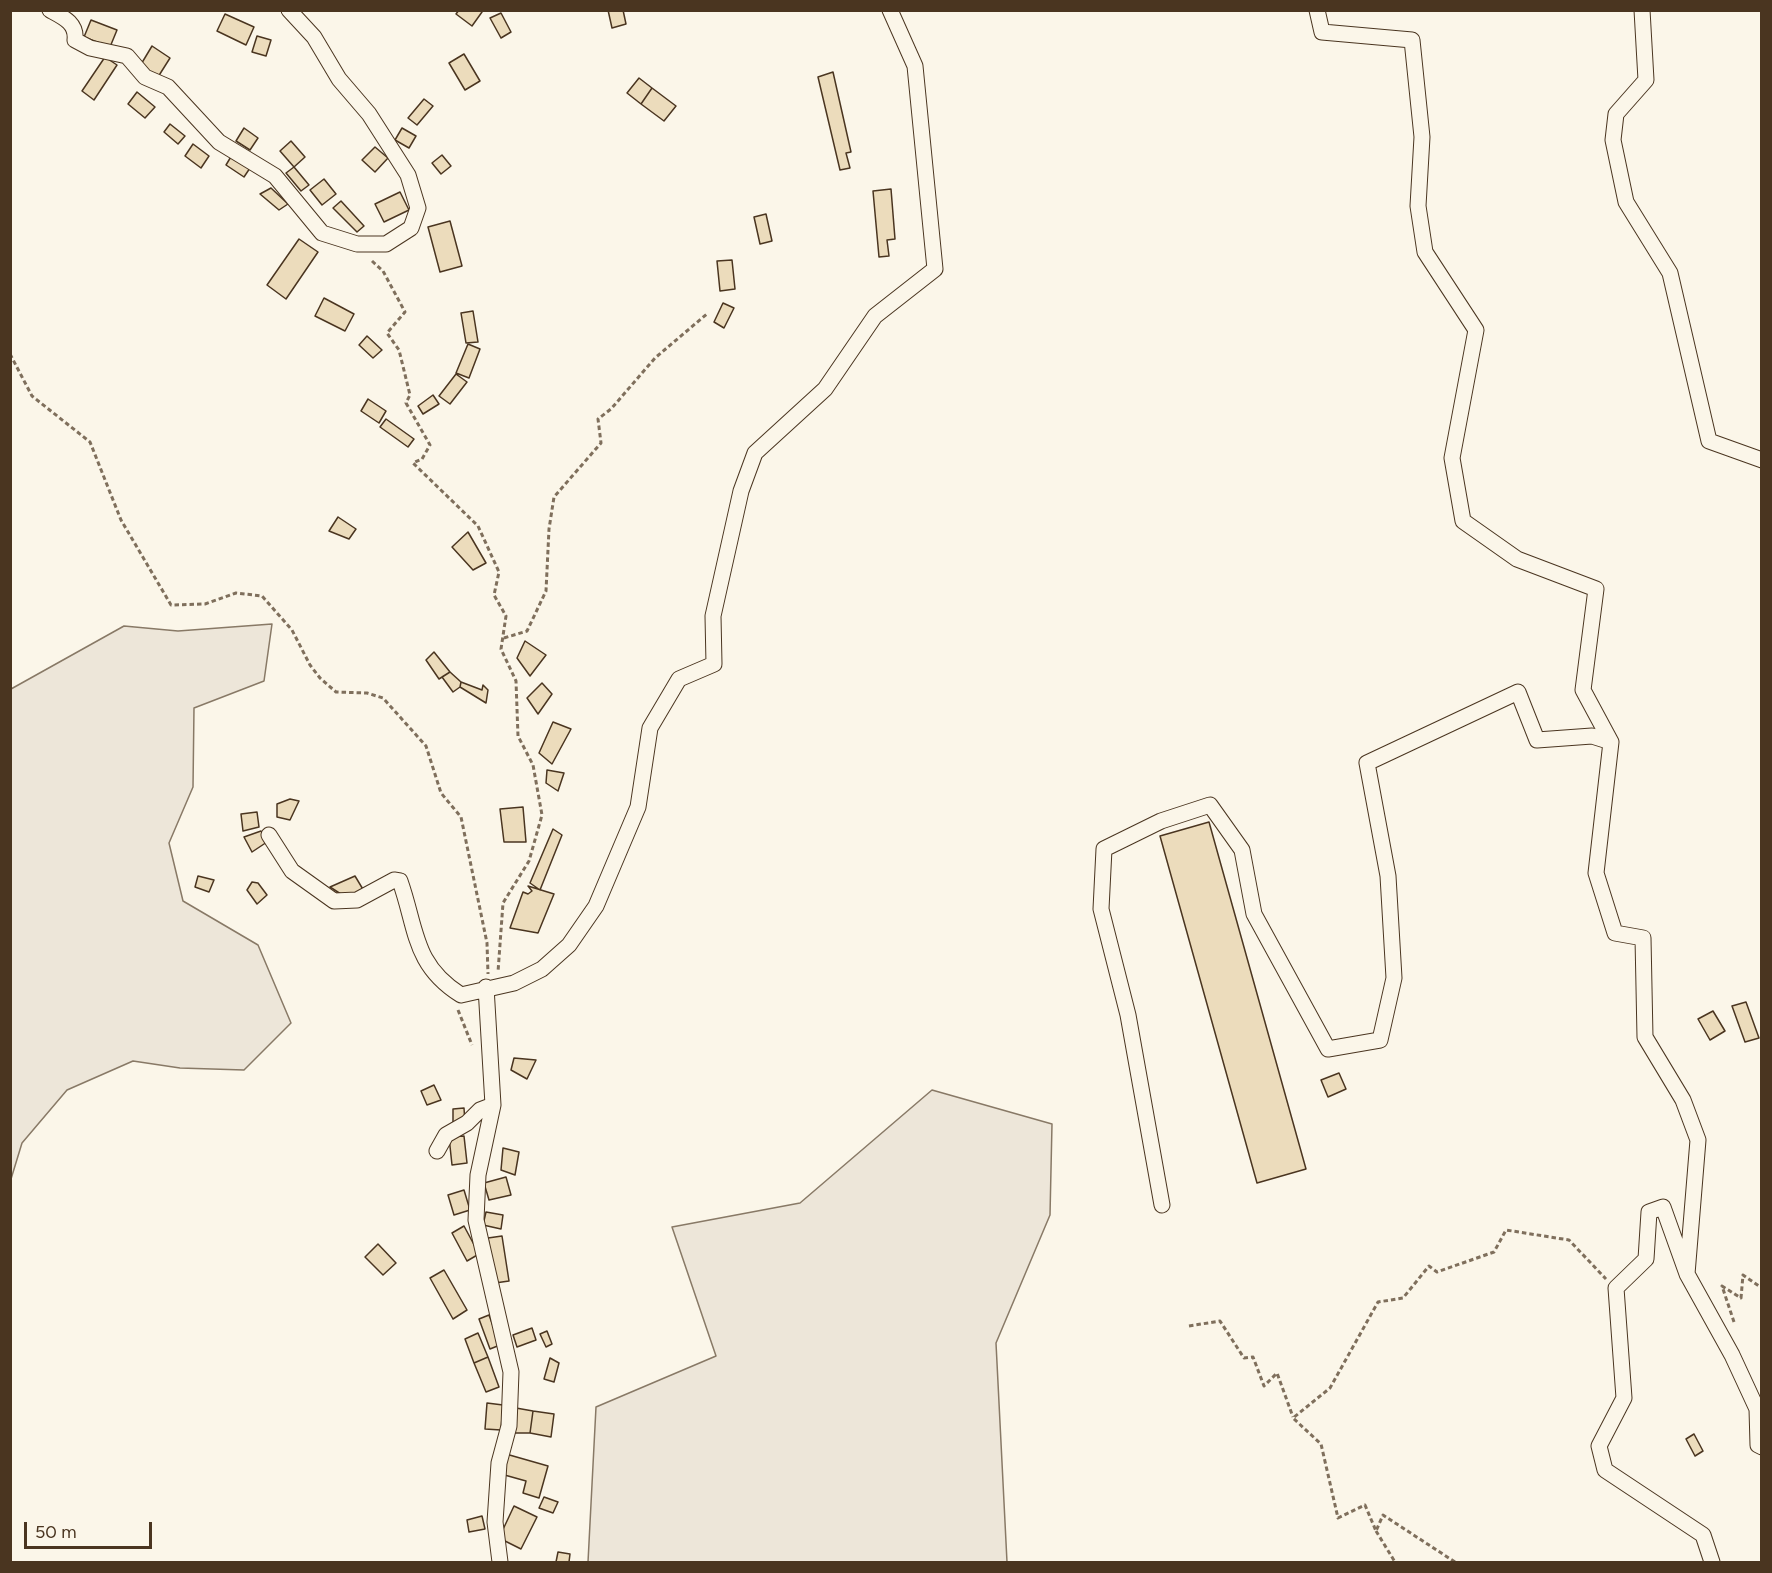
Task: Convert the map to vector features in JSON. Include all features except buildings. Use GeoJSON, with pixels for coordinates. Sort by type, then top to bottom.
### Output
{"type":"FeatureCollection","features":[{"type":"Feature","properties":{"kind":"street"},"geometry":{"type":"LineString","coordinates":[[50,10],[72,25],[76,31],[75,40],[90,48],[127,56],[146,77],[168,87],[219,142],[275,176],[322,232],[357,244],[386,244],[411,228],[418,208],[408,175],[369,114],[339,79],[314,37],[289,10]]}},
{"type":"Feature","properties":{"kind":"street"},"geometry":{"type":"LineString","coordinates":[[268,835],[292,871],[334,901],[357,900],[394,880],[400,882],[417,943],[429,966],[441,983],[461,995],[492,986],[514,983],[542,969],[569,945],[596,906],[638,807],[650,728],[679,679],[714,664],[713,616],[741,491],[755,453],[825,388],[875,316],[935,269],[915,66],[890,10]]}},
{"type":"Feature","properties":{"kind":"street"},"geometry":{"type":"LineString","coordinates":[[1317,10],[1322,32],[1412,40],[1422,137],[1419,206],[1425,252],[1476,330],[1452,458],[1463,521],[1517,559],[1596,589],[1582,690],[1611,742],[1596,873],[1615,933],[1643,938],[1645,1037],[1683,1100],[1698,1140],[1687,1274]]}},
{"type":"Feature","properties":{"kind":"street"},"geometry":{"type":"LineString","coordinates":[[1642,10],[1646,80],[1616,114],[1613,140],[1626,202],[1670,273],[1709,441],[1761,460]]}},
{"type":"Feature","properties":{"kind":"street"},"geometry":{"type":"LineString","coordinates":[[1162,1205],[1128,1015],[1101,909],[1104,849],[1161,821],[1209,805],[1242,850],[1254,914],[1328,1049],[1380,1040],[1394,978],[1388,876],[1367,763],[1518,692],[1537,740],[1592,736],[1611,742]]}},
{"type":"Feature","properties":{"kind":"street"},"geometry":{"type":"LineString","coordinates":[[492,986],[493,1105],[478,1175],[476,1220],[511,1372],[509,1426],[499,1463],[495,1522],[500,1563]]}},
{"type":"Feature","properties":{"kind":"street"},"geometry":{"type":"LineString","coordinates":[[437,1151],[446,1135],[467,1124],[480,1110],[493,1105]]}},
{"type":"Feature","properties":{"kind":"street"},"geometry":{"type":"LineString","coordinates":[[1712,1563],[1703,1535],[1605,1470],[1599,1446],[1624,1398],[1616,1288],[1646,1259],[1649,1212],[1663,1207],[1687,1274],[1732,1355],[1757,1408],[1758,1444],[1761,1447]]}},
{"type":"Feature","properties":{"kind":"path"},"geometry":{"type":"LineString","coordinates":[[357,244],[383,271],[405,312],[387,333],[399,350],[410,395],[406,403],[430,445],[422,459],[413,463],[478,526],[499,572],[494,595],[506,616],[501,649],[516,681],[518,736],[533,765],[542,815],[529,861],[503,903],[492,986]]}},
{"type":"Feature","properties":{"kind":"path"},"geometry":{"type":"LineString","coordinates":[[503,638],[527,631],[546,591],[549,529],[554,497],[601,443],[598,419],[611,409],[655,358],[708,313]]}},
{"type":"Feature","properties":{"kind":"path"},"geometry":{"type":"LineString","coordinates":[[10,354],[32,396],[90,442],[121,520],[171,604],[205,604],[236,593],[262,596],[292,630],[310,665],[320,678],[336,692],[367,693],[383,698],[426,746],[441,793],[461,817],[487,943],[492,986]]}},
{"type":"Feature","properties":{"kind":"path"},"geometry":{"type":"LineString","coordinates":[[454,1003],[475,1054]]}},
{"type":"Feature","properties":{"kind":"path"},"geometry":{"type":"LineString","coordinates":[[1293,1418],[1330,1388],[1378,1302],[1403,1298],[1429,1266],[1437,1272],[1494,1252],[1506,1230],[1569,1240],[1616,1288]]}},
{"type":"Feature","properties":{"kind":"path"},"geometry":{"type":"LineString","coordinates":[[1735,1327],[1722,1286],[1741,1298],[1743,1275],[1761,1288]]}},
{"type":"Feature","properties":{"kind":"path"},"geometry":{"type":"LineString","coordinates":[[1189,1326],[1220,1321],[1244,1358],[1253,1357],[1264,1386],[1277,1373],[1293,1418],[1321,1444],[1338,1518],[1365,1505],[1376,1531],[1395,1563]]}},
{"type":"Feature","properties":{"kind":"path"},"geometry":{"type":"LineString","coordinates":[[1376,1531],[1383,1515],[1455,1563]]}},
{"type":"Feature","properties":{"kind":"shaded area"},"geometry":{"type":"Polygon","coordinates":[[[272,624],[264,681],[194,708],[193,787],[169,843],[183,901],[258,945],[291,1023],[244,1070],[180,1068],[133,1061],[67,1090],[22,1143],[11,1179],[11,689],[124,626],[178,631],[272,624]]]}},
{"type":"Feature","properties":{"kind":"shaded area"},"geometry":{"type":"Polygon","coordinates":[[[932,1090],[1052,1124],[1050,1215],[996,1343],[1007,1562],[588,1562],[596,1407],[716,1356],[672,1227],[800,1203],[932,1090]]]}}]}
